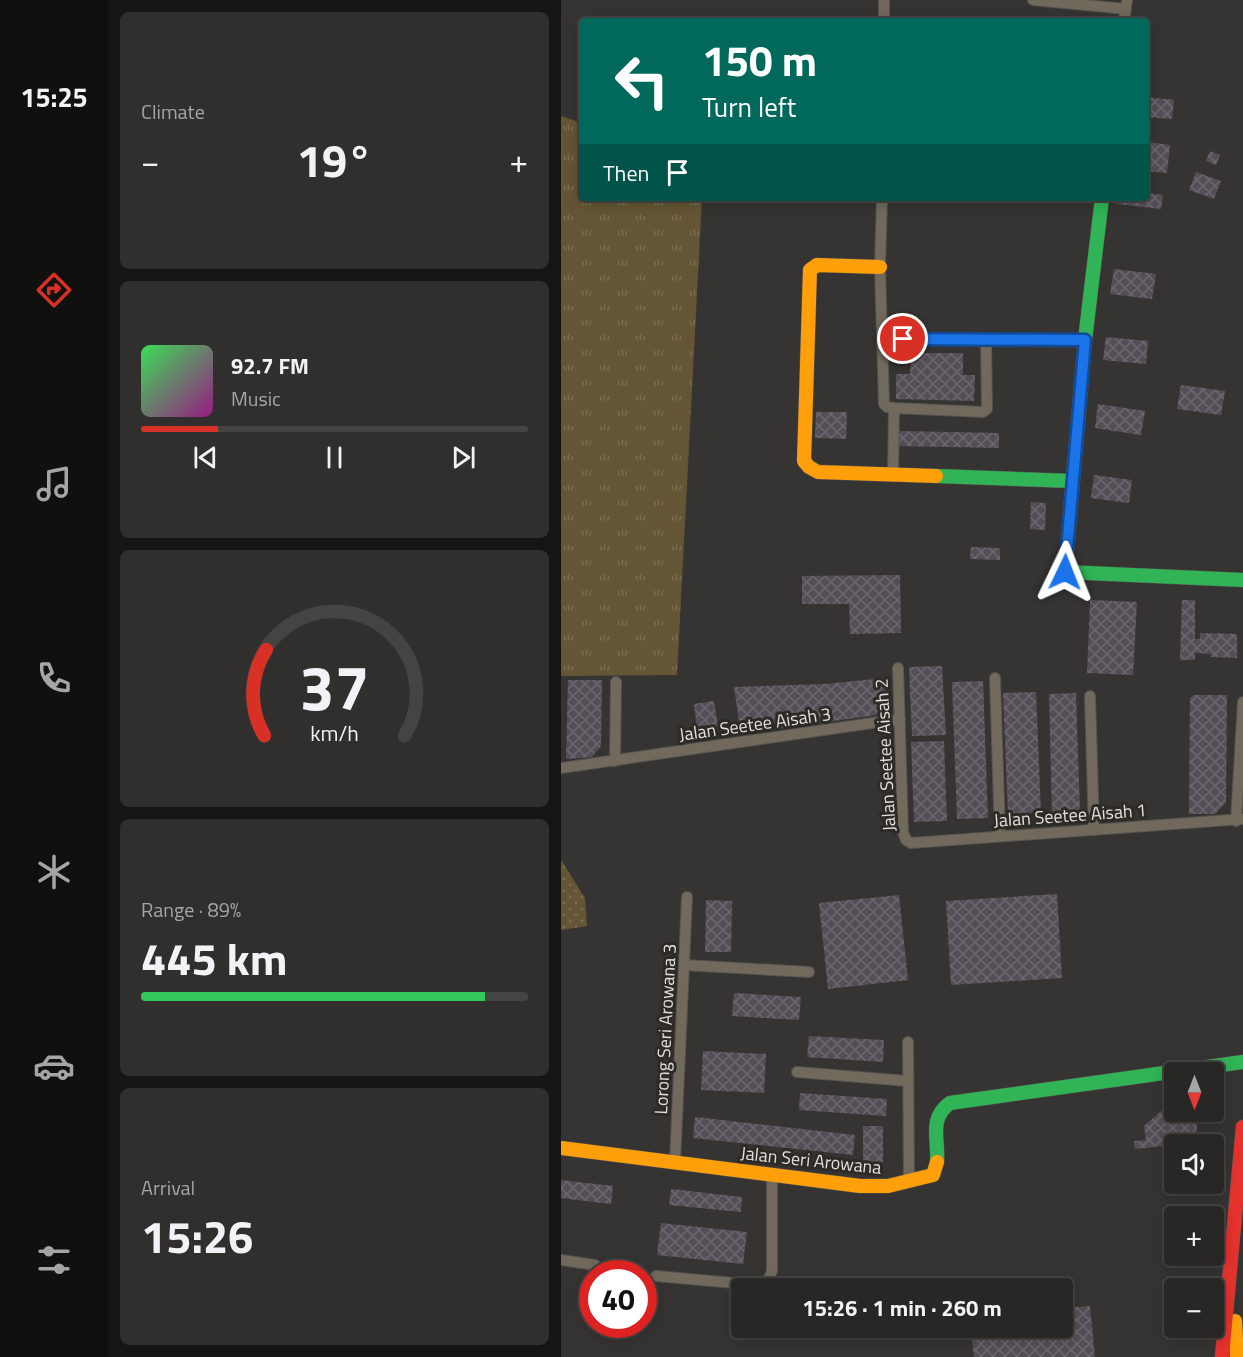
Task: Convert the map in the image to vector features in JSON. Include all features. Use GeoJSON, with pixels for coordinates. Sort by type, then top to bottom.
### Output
{"type":"FeatureCollection","features":[{"type":"Feature","properties":{"kind":"main road"},"geometry":{"type":"LineString","coordinates":[[1102,201],[1085,340],[1065,572],[1243,580]]}},
{"type":"Feature","properties":{"kind":"main road"},"geometry":{"type":"LineString","coordinates":[[880,267],[817,265],[810,270],[804,461],[809,467],[818,472],[1072,481]]}},
{"type":"Feature","properties":{"kind":"main road","name":"Jalan Seri Arowana"},"geometry":{"type":"LineString","coordinates":[[561,1148],[772,1176],[860,1186],[888,1186],[933,1175],[937,1168],[937,1113],[950,1103],[1243,1062]]}},
{"type":"Feature","properties":{"kind":"main road"},"geometry":{"type":"LineString","coordinates":[[1222,1357],[1243,1126]]}},
{"type":"Feature","properties":{"kind":"main road"},"geometry":{"type":"LineString","coordinates":[[1232,1246],[1237,1357]]}},
{"type":"Feature","properties":{"kind":"street"},"geometry":{"type":"LineString","coordinates":[[884,0],[884,18]]}},
{"type":"Feature","properties":{"kind":"street"},"geometry":{"type":"LineString","coordinates":[[1033,0],[1126,4]]}},
{"type":"Feature","properties":{"kind":"street"},"geometry":{"type":"LineString","coordinates":[[882,201],[880,267],[884,404],[894,408],[983,412],[987,409],[986,340]]}},
{"type":"Feature","properties":{"kind":"street"},"geometry":{"type":"LineString","coordinates":[[883,339],[1085,340]]}},
{"type":"Feature","properties":{"kind":"street"},"geometry":{"type":"LineString","coordinates":[[893,475],[894,408]]}},
{"type":"Feature","properties":{"kind":"street","name":"Jalan Seetee Aisah 2"},"geometry":{"type":"LineString","coordinates":[[898,668],[903,832],[906,840]]}},
{"type":"Feature","properties":{"kind":"street"},"geometry":{"type":"LineString","coordinates":[[995,678],[999,836]]}},
{"type":"Feature","properties":{"kind":"street"},"geometry":{"type":"LineString","coordinates":[[615,761],[617,682]]}},
{"type":"Feature","properties":{"kind":"street"},"geometry":{"type":"LineString","coordinates":[[1090,696],[1094,830]]}},
{"type":"Feature","properties":{"kind":"street"},"geometry":{"type":"LineString","coordinates":[[1241,821],[1243,702]]}},
{"type":"Feature","properties":{"kind":"street","name":"Jalan Seetee Aisah 3"},"geometry":{"type":"LineString","coordinates":[[561,768],[900,719]]}},
{"type":"Feature","properties":{"kind":"street","name":"Jalan Seetee Aisah 1"},"geometry":{"type":"LineString","coordinates":[[906,840],[911,843],[1241,821]]}},
{"type":"Feature","properties":{"kind":"street","name":"Lorong Seri Arowana 3"},"geometry":{"type":"LineString","coordinates":[[675,1162],[687,897]]}},
{"type":"Feature","properties":{"kind":"street"},"geometry":{"type":"LineString","coordinates":[[684,965],[809,972]]}},
{"type":"Feature","properties":{"kind":"street"},"geometry":{"type":"LineString","coordinates":[[908,1042],[909,1182]]}},
{"type":"Feature","properties":{"kind":"street"},"geometry":{"type":"LineString","coordinates":[[797,1072],[908,1081]]}},
{"type":"Feature","properties":{"kind":"street"},"geometry":{"type":"LineString","coordinates":[[657,1276],[766,1286],[773,1271],[772,1176]]}},
{"type":"Feature","properties":{"kind":"street"},"geometry":{"type":"LineString","coordinates":[[561,1260],[579,1262]]}},
{"type":"Feature","properties":{"kind":"green space"},"geometry":{"type":"Polygon","coordinates":[[[561,116],[579,122],[579,201],[702,201],[677,675],[561,676],[561,116]]]}},
{"type":"Feature","properties":{"kind":"green space"},"geometry":{"type":"Polygon","coordinates":[[[561,860],[585,898],[587,926],[561,930],[561,860]]]}},
{"type":"Feature","properties":{"kind":"building"},"geometry":{"type":"Polygon","coordinates":[[[1149,97],[1174,100],[1172,119],[1149,117],[1149,97]]]}},
{"type":"Feature","properties":{"kind":"building"},"geometry":{"type":"Polygon","coordinates":[[[1149,142],[1170,145],[1167,173],[1149,171],[1149,142]]]}},
{"type":"Feature","properties":{"kind":"building"},"geometry":{"type":"Polygon","coordinates":[[[1210,151],[1220,155],[1216,165],[1206,161],[1210,151]]]}},
{"type":"Feature","properties":{"kind":"building"},"geometry":{"type":"Polygon","coordinates":[[[1196,172],[1221,181],[1214,199],[1189,190],[1196,172]]]}},
{"type":"Feature","properties":{"kind":"building"},"geometry":{"type":"Polygon","coordinates":[[[1149,193],[1163,195],[1161,209],[1117,204],[1118,201],[1149,201],[1149,193]]]}},
{"type":"Feature","properties":{"kind":"building"},"geometry":{"type":"Polygon","coordinates":[[[1114,269],[1156,274],[1152,299],[1110,294],[1114,269]]]}},
{"type":"Feature","properties":{"kind":"building"},"geometry":{"type":"Polygon","coordinates":[[[1106,337],[1148,341],[1146,364],[1103,360],[1106,337]]]}},
{"type":"Feature","properties":{"kind":"building"},"geometry":{"type":"Polygon","coordinates":[[[911,353],[963,353],[963,375],[975,375],[974,401],[896,399],[896,374],[910,374],[911,353]]]}},
{"type":"Feature","properties":{"kind":"building"},"geometry":{"type":"Polygon","coordinates":[[[1181,385],[1225,391],[1221,415],[1177,409],[1181,385]]]}},
{"type":"Feature","properties":{"kind":"building"},"geometry":{"type":"Polygon","coordinates":[[[1098,404],[1145,411],[1141,435],[1095,428],[1098,404]]]}},
{"type":"Feature","properties":{"kind":"building"},"geometry":{"type":"Polygon","coordinates":[[[816,412],[847,412],[846,439],[815,438],[816,412]]]}},
{"type":"Feature","properties":{"kind":"building"},"geometry":{"type":"Polygon","coordinates":[[[899,431],[999,433],[999,448],[899,446],[899,431]]]}},
{"type":"Feature","properties":{"kind":"building"},"geometry":{"type":"Polygon","coordinates":[[[1094,475],[1132,480],[1129,503],[1091,498],[1094,475]]]}},
{"type":"Feature","properties":{"kind":"building"},"geometry":{"type":"Polygon","coordinates":[[[1031,502],[1046,503],[1045,530],[1030,529],[1031,502]]]}},
{"type":"Feature","properties":{"kind":"building"},"geometry":{"type":"Polygon","coordinates":[[[971,547],[1000,548],[1000,560],[970,559],[971,547]]]}},
{"type":"Feature","properties":{"kind":"building"},"geometry":{"type":"Polygon","coordinates":[[[900,575],[901,633],[850,634],[849,604],[802,604],[802,576],[900,575]]]}},
{"type":"Feature","properties":{"kind":"building"},"geometry":{"type":"Polygon","coordinates":[[[1090,600],[1137,602],[1133,675],[1087,673],[1090,600]]]}},
{"type":"Feature","properties":{"kind":"building"},"geometry":{"type":"Polygon","coordinates":[[[1182,600],[1195,600],[1195,639],[1200,639],[1200,633],[1237,634],[1237,658],[1211,657],[1211,654],[1195,653],[1195,660],[1180,660],[1182,600]]]}},
{"type":"Feature","properties":{"kind":"building"},"geometry":{"type":"Polygon","coordinates":[[[942,666],[946,735],[912,736],[909,667],[942,666]]]}},
{"type":"Feature","properties":{"kind":"building"},"geometry":{"type":"Polygon","coordinates":[[[884,678],[886,704],[876,715],[741,734],[734,687],[825,684],[884,678]]]}},
{"type":"Feature","properties":{"kind":"building"},"geometry":{"type":"Polygon","coordinates":[[[568,680],[602,680],[601,746],[592,757],[566,759],[568,680]]]}},
{"type":"Feature","properties":{"kind":"building"},"geometry":{"type":"Polygon","coordinates":[[[983,681],[988,818],[957,819],[952,682],[983,681]]]}},
{"type":"Feature","properties":{"kind":"building"},"geometry":{"type":"Polygon","coordinates":[[[1036,692],[1041,812],[1008,814],[1003,693],[1036,692]]]}},
{"type":"Feature","properties":{"kind":"building"},"geometry":{"type":"Polygon","coordinates":[[[1076,693],[1080,813],[1052,813],[1049,694],[1076,693]]]}},
{"type":"Feature","properties":{"kind":"building"},"geometry":{"type":"Polygon","coordinates":[[[1194,695],[1227,695],[1226,802],[1215,814],[1189,814],[1190,698],[1194,695]]]}},
{"type":"Feature","properties":{"kind":"building"},"geometry":{"type":"Polygon","coordinates":[[[714,701],[718,727],[697,730],[694,704],[714,701]]]}},
{"type":"Feature","properties":{"kind":"building"},"geometry":{"type":"Polygon","coordinates":[[[944,741],[947,821],[914,822],[911,742],[944,741]]]}},
{"type":"Feature","properties":{"kind":"building"},"geometry":{"type":"Polygon","coordinates":[[[1057,894],[1062,978],[951,985],[946,901],[1057,894]]]}},
{"type":"Feature","properties":{"kind":"building"},"geometry":{"type":"Polygon","coordinates":[[[899,895],[908,980],[828,989],[819,903],[899,895]]]}},
{"type":"Feature","properties":{"kind":"building"},"geometry":{"type":"Polygon","coordinates":[[[706,900],[732,901],[731,952],[705,952],[706,900]]]}},
{"type":"Feature","properties":{"kind":"building"},"geometry":{"type":"Polygon","coordinates":[[[734,993],[801,997],[799,1020],[732,1016],[734,993]]]}},
{"type":"Feature","properties":{"kind":"building"},"geometry":{"type":"Polygon","coordinates":[[[809,1036],[884,1040],[883,1062],[807,1057],[809,1036]]]}},
{"type":"Feature","properties":{"kind":"building"},"geometry":{"type":"Polygon","coordinates":[[[703,1051],[766,1054],[764,1093],[701,1090],[703,1051]]]}},
{"type":"Feature","properties":{"kind":"building"},"geometry":{"type":"Polygon","coordinates":[[[800,1093],[887,1099],[886,1116],[799,1110],[800,1093]]]}},
{"type":"Feature","properties":{"kind":"building"},"geometry":{"type":"Polygon","coordinates":[[[1164,1109],[1164,1122],[1197,1122],[1197,1134],[1164,1134],[1164,1146],[1135,1149],[1134,1141],[1146,1140],[1144,1126],[1164,1109]]]}},
{"type":"Feature","properties":{"kind":"building"},"geometry":{"type":"Polygon","coordinates":[[[695,1117],[855,1135],[853,1155],[693,1138],[695,1117]]]}},
{"type":"Feature","properties":{"kind":"building"},"geometry":{"type":"Polygon","coordinates":[[[863,1126],[883,1126],[883,1162],[863,1162],[863,1126]]]}},
{"type":"Feature","properties":{"kind":"building"},"geometry":{"type":"Polygon","coordinates":[[[561,1180],[613,1186],[611,1204],[561,1198],[561,1180]]]}},
{"type":"Feature","properties":{"kind":"building"},"geometry":{"type":"Polygon","coordinates":[[[671,1189],[742,1197],[741,1212],[669,1205],[671,1189]]]}},
{"type":"Feature","properties":{"kind":"building"},"geometry":{"type":"Polygon","coordinates":[[[661,1223],[747,1232],[743,1264],[657,1255],[661,1223]]]}},
{"type":"Feature","properties":{"kind":"building"},"geometry":{"type":"Polygon","coordinates":[[[1090,1306],[1095,1357],[974,1357],[972,1338],[1073,1338],[1073,1307],[1090,1306]]]}},
{"type":"Feature","properties":{"kind":"traffic: fast"},"geometry":{"type":"LineString","coordinates":[[1102,201],[1085,340],[1065,572],[1243,580]]}},
{"type":"Feature","properties":{"kind":"traffic: fast"},"geometry":{"type":"LineString","coordinates":[[936,476],[1072,481]]}},
{"type":"Feature","properties":{"kind":"traffic: fast"},"geometry":{"type":"LineString","coordinates":[[937,1162],[937,1123],[943,1109],[950,1103],[1243,1062]]}},
{"type":"Feature","properties":{"kind":"traffic: slow"},"geometry":{"type":"LineString","coordinates":[[880,267],[817,265],[810,270],[804,461],[818,472],[936,476]]}},
{"type":"Feature","properties":{"kind":"traffic: slow"},"geometry":{"type":"LineString","coordinates":[[561,1148],[860,1186],[888,1186],[933,1175],[937,1162]]}},
{"type":"Feature","properties":{"kind":"traffic: slow"},"geometry":{"type":"LineString","coordinates":[[1235,1321],[1237,1357]]}},
{"type":"Feature","properties":{"kind":"traffic: jam"},"geometry":{"type":"LineString","coordinates":[[1222,1357],[1243,1127]]}},
{"type":"Feature","properties":{"kind":"route"},"geometry":{"type":"LineString","coordinates":[[903,339],[1085,340],[1065,572]]}}]}
